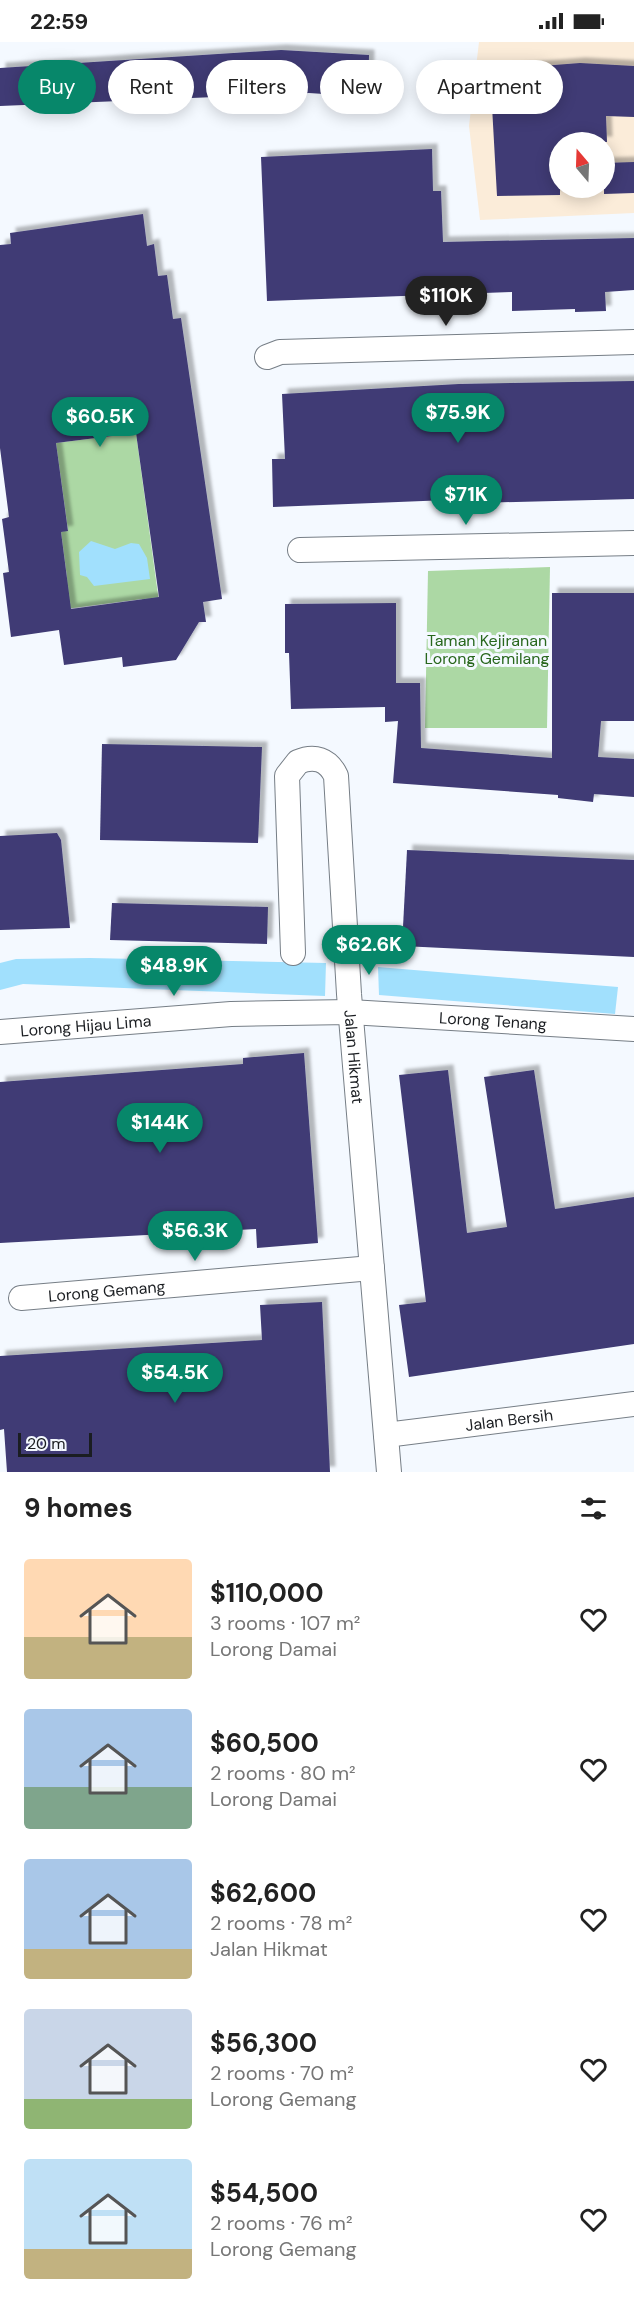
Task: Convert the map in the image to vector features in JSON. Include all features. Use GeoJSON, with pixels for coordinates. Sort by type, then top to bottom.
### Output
{"type":"FeatureCollection","features":[{"type":"Feature","properties":{"kind":"street"},"geometry":{"type":"LineString","coordinates":[[267,357],[280,352],[634,342]]}},
{"type":"Feature","properties":{"kind":"street"},"geometry":{"type":"LineString","coordinates":[[300,550],[634,543]]}},
{"type":"Feature","properties":{"kind":"street","name":"Jalan Hikmat"},"geometry":{"type":"LineString","coordinates":[[293,953],[287,776],[298,762],[315,758],[328,764],[336,776],[350,1003],[388,1472]]}},
{"type":"Feature","properties":{"kind":"street","name":"Lorong Tenang"},"geometry":{"type":"LineString","coordinates":[[350,1003],[634,1029]]}},
{"type":"Feature","properties":{"kind":"street","name":"Lorong Hijau Lima"},"geometry":{"type":"LineString","coordinates":[[0,1032],[350,1003]]}},
{"type":"Feature","properties":{"kind":"street","name":"Lorong Gemang"},"geometry":{"type":"LineString","coordinates":[[21,1298],[372,1268]]}},
{"type":"Feature","properties":{"kind":"street","name":"Jalan Bersih"},"geometry":{"type":"LineString","coordinates":[[386,1435],[634,1404]]}},
{"type":"Feature","properties":{"kind":"shaded area"},"geometry":{"type":"Polygon","coordinates":[[[479,42],[634,42],[634,213],[480,220],[469,126],[470,114],[563,114],[563,60],[477,60],[479,42]]]}},
{"type":"Feature","properties":{"kind":"green space"},"geometry":{"type":"Polygon","coordinates":[[[136,433],[159,602],[143,605],[142,599],[65,609],[67,577],[61,532],[68,530],[56,443],[136,433]]]}},
{"type":"Feature","properties":{"kind":"green space","name":"Taman Kejiranan Lorong Gemilang"},"geometry":{"type":"Polygon","coordinates":[[[550,567],[547,728],[425,728],[428,571],[550,567]]]}},
{"type":"Feature","properties":{"kind":"water"},"geometry":{"type":"Polygon","coordinates":[[[91,541],[115,549],[131,543],[139,544],[147,558],[150,579],[94,586],[87,577],[80,575],[79,552],[91,541]]]}},
{"type":"Feature","properties":{"kind":"water"},"geometry":{"type":"Polygon","coordinates":[[[90,958],[326,963],[325,996],[23,984],[0,990],[0,963],[16,959],[90,958]]]}},
{"type":"Feature","properties":{"kind":"water"},"geometry":{"type":"Polygon","coordinates":[[[378,967],[618,987],[615,1014],[379,995],[378,967]]]}},
{"type":"Feature","properties":{"kind":"building"},"geometry":{"type":"Polygon","coordinates":[[[281,50],[369,55],[369,60],[320,60],[320,94],[308,93],[308,60],[206,60],[206,97],[194,98],[194,60],[125,60],[281,50]]]}},
{"type":"Feature","properties":{"kind":"building"},"geometry":{"type":"Polygon","coordinates":[[[108,61],[108,101],[96,102],[96,62],[108,61]]]}},
{"type":"Feature","properties":{"kind":"building"},"geometry":{"type":"Polygon","coordinates":[[[563,64],[634,66],[634,117],[606,116],[607,132],[549,132],[549,195],[497,196],[492,114],[563,114],[563,64]]]}},
{"type":"Feature","properties":{"kind":"building"},"geometry":{"type":"Polygon","coordinates":[[[18,67],[18,105],[0,106],[0,68],[18,67]]]}},
{"type":"Feature","properties":{"kind":"building"},"geometry":{"type":"Polygon","coordinates":[[[432,149],[433,191],[441,191],[443,242],[634,238],[634,290],[605,292],[606,311],[575,312],[575,309],[512,311],[512,292],[267,301],[261,157],[432,149]]]}},
{"type":"Feature","properties":{"kind":"building"},"geometry":{"type":"Polygon","coordinates":[[[634,162],[634,193],[615,194],[615,163],[634,162]]]}},
{"type":"Feature","properties":{"kind":"building"},"geometry":{"type":"Polygon","coordinates":[[[143,214],[147,246],[154,244],[158,276],[167,275],[173,319],[181,318],[222,599],[203,602],[206,622],[199,622],[176,660],[123,667],[122,657],[64,665],[59,630],[11,637],[3,573],[9,572],[2,519],[9,517],[0,448],[0,245],[11,244],[10,233],[143,214]],[[136,433],[56,443],[68,531],[61,532],[71,609],[159,597],[136,433]]]}},
{"type":"Feature","properties":{"kind":"building"},"geometry":{"type":"Polygon","coordinates":[[[634,381],[634,499],[473,503],[473,499],[273,507],[272,459],[285,459],[282,394],[459,384],[634,381]]]}},
{"type":"Feature","properties":{"kind":"building"},"geometry":{"type":"Polygon","coordinates":[[[552,593],[634,593],[634,721],[601,721],[598,757],[634,759],[634,797],[594,794],[593,802],[558,798],[558,795],[393,783],[398,721],[385,722],[385,707],[291,709],[289,653],[285,653],[285,604],[396,603],[396,683],[420,683],[421,748],[552,758],[552,593]]]}},
{"type":"Feature","properties":{"kind":"building"},"geometry":{"type":"Polygon","coordinates":[[[102,744],[262,747],[258,843],[100,840],[102,744]]]}},
{"type":"Feature","properties":{"kind":"building"},"geometry":{"type":"Polygon","coordinates":[[[57,833],[61,840],[70,928],[0,930],[0,836],[57,833]]]}},
{"type":"Feature","properties":{"kind":"building"},"geometry":{"type":"Polygon","coordinates":[[[407,850],[634,860],[634,957],[402,946],[407,850]]]}},
{"type":"Feature","properties":{"kind":"building"},"geometry":{"type":"Polygon","coordinates":[[[112,903],[268,907],[267,944],[110,940],[112,903]]]}},
{"type":"Feature","properties":{"kind":"building"},"geometry":{"type":"Polygon","coordinates":[[[304,1053],[318,1243],[257,1248],[256,1229],[0,1243],[0,1082],[243,1064],[243,1058],[304,1053]]]}},
{"type":"Feature","properties":{"kind":"building"},"geometry":{"type":"Polygon","coordinates":[[[448,1070],[467,1233],[507,1227],[484,1077],[534,1070],[555,1209],[634,1197],[634,1344],[409,1377],[399,1305],[426,1302],[399,1075],[448,1070]]]}},
{"type":"Feature","properties":{"kind":"building"},"geometry":{"type":"Polygon","coordinates":[[[322,1302],[330,1472],[7,1472],[4,1429],[0,1430],[0,1356],[262,1340],[260,1305],[322,1302]]]}}]}
